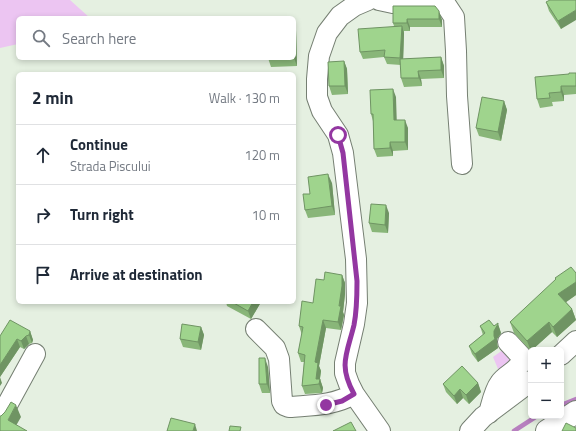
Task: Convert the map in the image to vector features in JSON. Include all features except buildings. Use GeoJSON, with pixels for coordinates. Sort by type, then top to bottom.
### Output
{"type":"FeatureCollection","features":[{"type":"Feature","properties":{"kind":"main road"},"geometry":{"type":"LineString","coordinates":[[547,431],[576,412]]}},
{"type":"Feature","properties":{"kind":"street"},"geometry":{"type":"LineString","coordinates":[[368,0],[354,6],[340,16],[327,33],[319,56],[317,97],[322,111],[338,135],[343,153],[357,281],[357,302],[354,324],[346,352],[345,373],[348,384],[354,394],[380,431]]}},
{"type":"Feature","properties":{"kind":"street"},"geometry":{"type":"LineString","coordinates":[[379,0],[393,3],[440,3],[446,5],[454,17],[457,96],[462,164]]}},
{"type":"Feature","properties":{"kind":"street"},"geometry":{"type":"LineString","coordinates":[[256,329],[275,348],[279,359],[282,401],[284,405],[288,407],[326,405],[342,401],[354,394]]}},
{"type":"Feature","properties":{"kind":"street"},"geometry":{"type":"LineString","coordinates":[[564,352],[576,341]]}},
{"type":"Feature","properties":{"kind":"street"},"geometry":{"type":"LineString","coordinates":[[489,413],[498,385],[501,381],[519,368],[522,361],[521,356],[508,342]]}},
{"type":"Feature","properties":{"kind":"street"},"geometry":{"type":"LineString","coordinates":[[0,418],[35,354]]}},
{"type":"Feature","properties":{"kind":"street"},"geometry":{"type":"LineString","coordinates":[[470,431],[489,413],[528,383]]}},
{"type":"Feature","properties":{"kind":"shaded area"},"geometry":{"type":"Polygon","coordinates":[[[0,0],[70,0],[88,16],[16,16],[16,44],[0,48],[0,0]]]}},
{"type":"Feature","properties":{"kind":"shaded area"},"geometry":{"type":"Polygon","coordinates":[[[507,347],[517,357],[501,376],[493,357],[507,347]]]}},
{"type":"Feature","properties":{"kind":"waterway"},"geometry":{"type":"LineString","coordinates":[[564,404],[576,399]]}},
{"type":"Feature","properties":{"kind":"waterway"},"geometry":{"type":"LineString","coordinates":[[514,431],[532,419]]}},
{"type":"Feature","properties":{"kind":"route"},"geometry":{"type":"LineString","coordinates":[[326,405],[342,401],[354,394],[348,384],[345,373],[345,363],[346,352],[354,324],[357,302],[356,259],[343,153],[338,135]]}}]}
